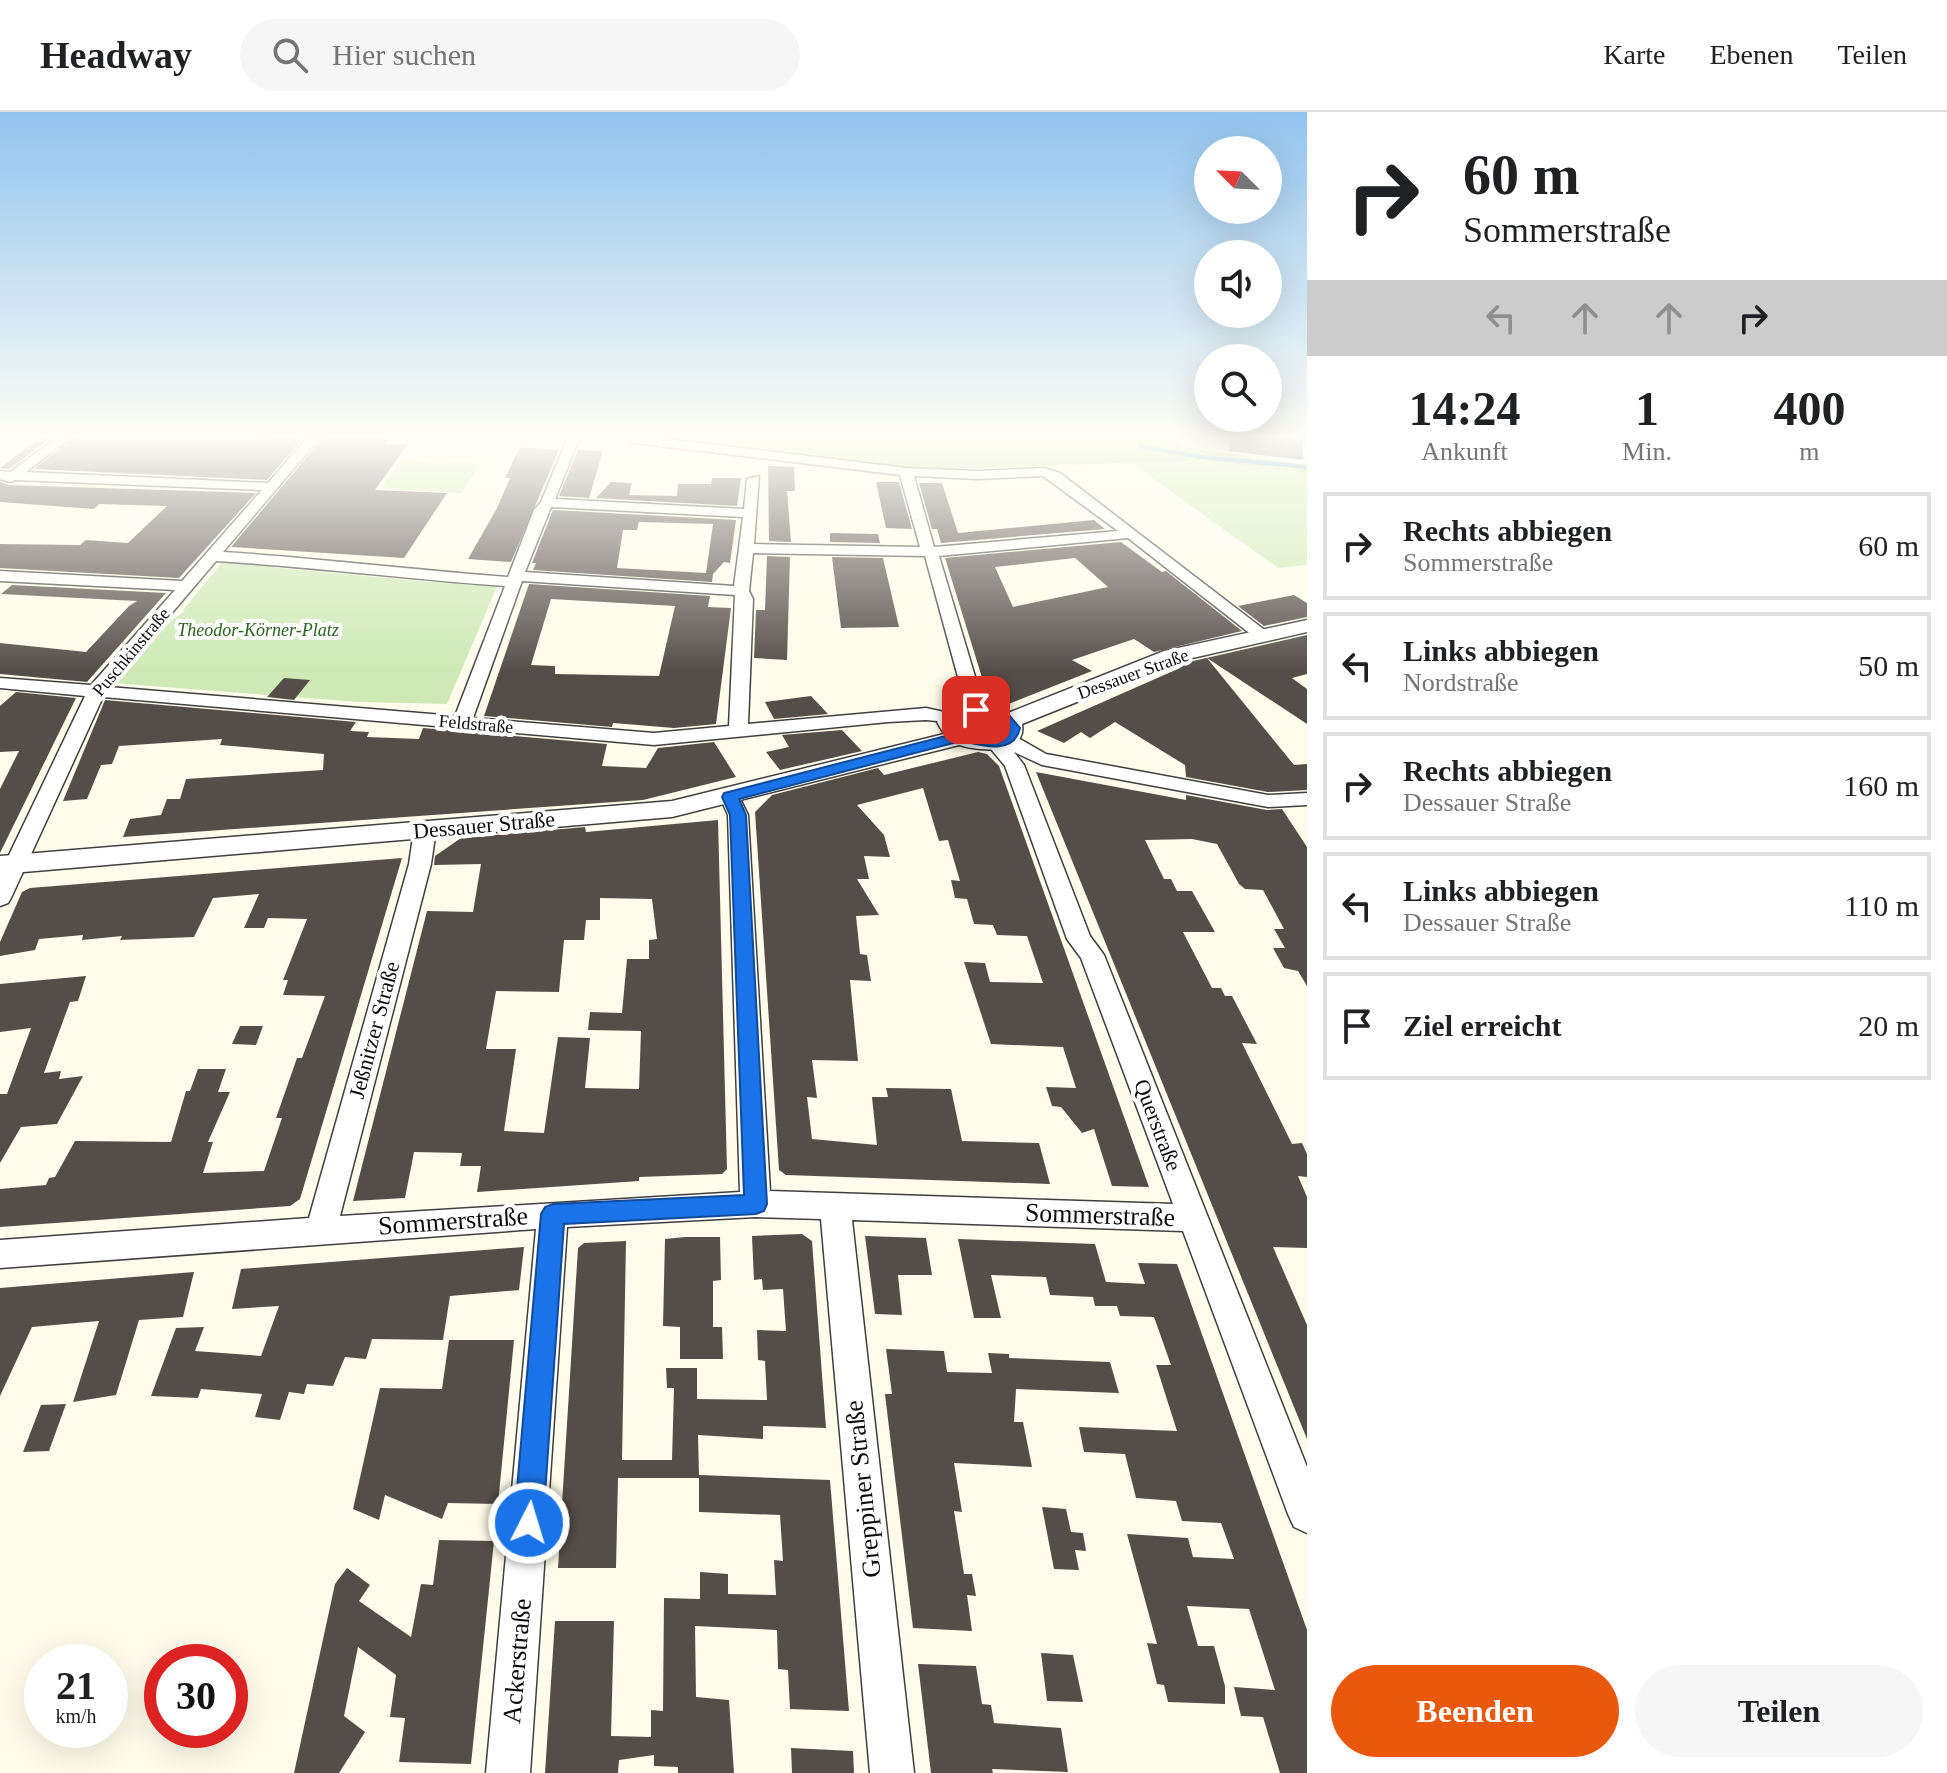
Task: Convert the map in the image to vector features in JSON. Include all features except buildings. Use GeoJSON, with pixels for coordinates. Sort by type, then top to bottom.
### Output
{"type":"FeatureCollection","features":[{"type":"Feature","properties":{"kind":"street","name":"Puschkinstraße"},"geometry":{"type":"LineString","coordinates":[[0,898],[8,864],[97,690],[246,517]]}},
{"type":"Feature","properties":{"kind":"street"},"geometry":{"type":"LineString","coordinates":[[462,722],[538,517]]}},
{"type":"Feature","properties":{"kind":"street"},"geometry":{"type":"LineString","coordinates":[[738,730],[745,599],[741,591],[750,517]]}},
{"type":"Feature","properties":{"kind":"street"},"geometry":{"type":"LineString","coordinates":[[918,517],[925,544],[936,562],[976,710],[997,714],[1004,734],[1028,754],[1268,801],[1303,805]]}},
{"type":"Feature","properties":{"kind":"street"},"geometry":{"type":"LineString","coordinates":[[1107,517],[1263,635]]}},
{"type":"Feature","properties":{"kind":"street"},"geometry":{"type":"LineString","coordinates":[[746,548],[930,552],[1129,534]]}},
{"type":"Feature","properties":{"kind":"street"},"geometry":{"type":"LineString","coordinates":[[212,556],[324,563],[374,572],[741,591]]}},
{"type":"Feature","properties":{"kind":"street"},"geometry":{"type":"LineString","coordinates":[[0,576],[187,586]]}},
{"type":"Feature","properties":{"kind":"street","name":"Dessauer Straße"},"geometry":{"type":"LineString","coordinates":[[8,864],[659,810],[730,797],[956,728],[978,742],[1004,734],[1172,656],[1307,626]]}},
{"type":"Feature","properties":{"kind":"street","name":"Feldstraße"},"geometry":{"type":"LineString","coordinates":[[0,683],[654,739],[909,714],[956,728]]}},
{"type":"Feature","properties":{"kind":"street","name":"Dessauer Straße"},"geometry":{"type":"LineString","coordinates":[[956,728],[960,712],[976,710]]}},
{"type":"Feature","properties":{"kind":"street","name":"Querstraße"},"geometry":{"type":"LineString","coordinates":[[1004,734],[1079,939],[1092,955],[1307,1514]]}},
{"type":"Feature","properties":{"kind":"street"},"geometry":{"type":"LineString","coordinates":[[730,797],[738,815],[756,1204]]}},
{"type":"Feature","properties":{"kind":"street","name":"Jeßnitzer Straße"},"geometry":{"type":"LineString","coordinates":[[321,1230],[420,864],[425,830]]}},
{"type":"Feature","properties":{"kind":"street","name":"Sommerstraße"},"geometry":{"type":"LineString","coordinates":[[0,1254],[553,1214],[756,1204],[1194,1218]]}},
{"type":"Feature","properties":{"kind":"street","name":"Greppiner Straße"},"geometry":{"type":"LineString","coordinates":[[835,1206],[892,1773]]}},
{"type":"Feature","properties":{"kind":"street","name":"Ackerstraße"},"geometry":{"type":"LineString","coordinates":[[508,1773],[553,1214]]}},
{"type":"Feature","properties":{"kind":"green space"},"geometry":{"type":"Polygon","coordinates":[[[1206,517],[1307,517],[1307,565],[1278,568],[1206,517]]]}},
{"type":"Feature","properties":{"kind":"green space","name":"Theodor-Körner-Platz"},"geometry":{"type":"Polygon","coordinates":[[[223,561],[270,562],[270,567],[430,582],[437,579],[498,584],[447,704],[360,702],[112,683],[173,619],[185,611],[223,561]]]}},
{"type":"Feature","properties":{"kind":"route"},"geometry":{"type":"LineString","coordinates":[[529,1523],[553,1214],[756,1204],[738,815],[730,797],[961,737],[990,743],[1003,741],[1013,732],[1003,717],[976,710]]}}]}
